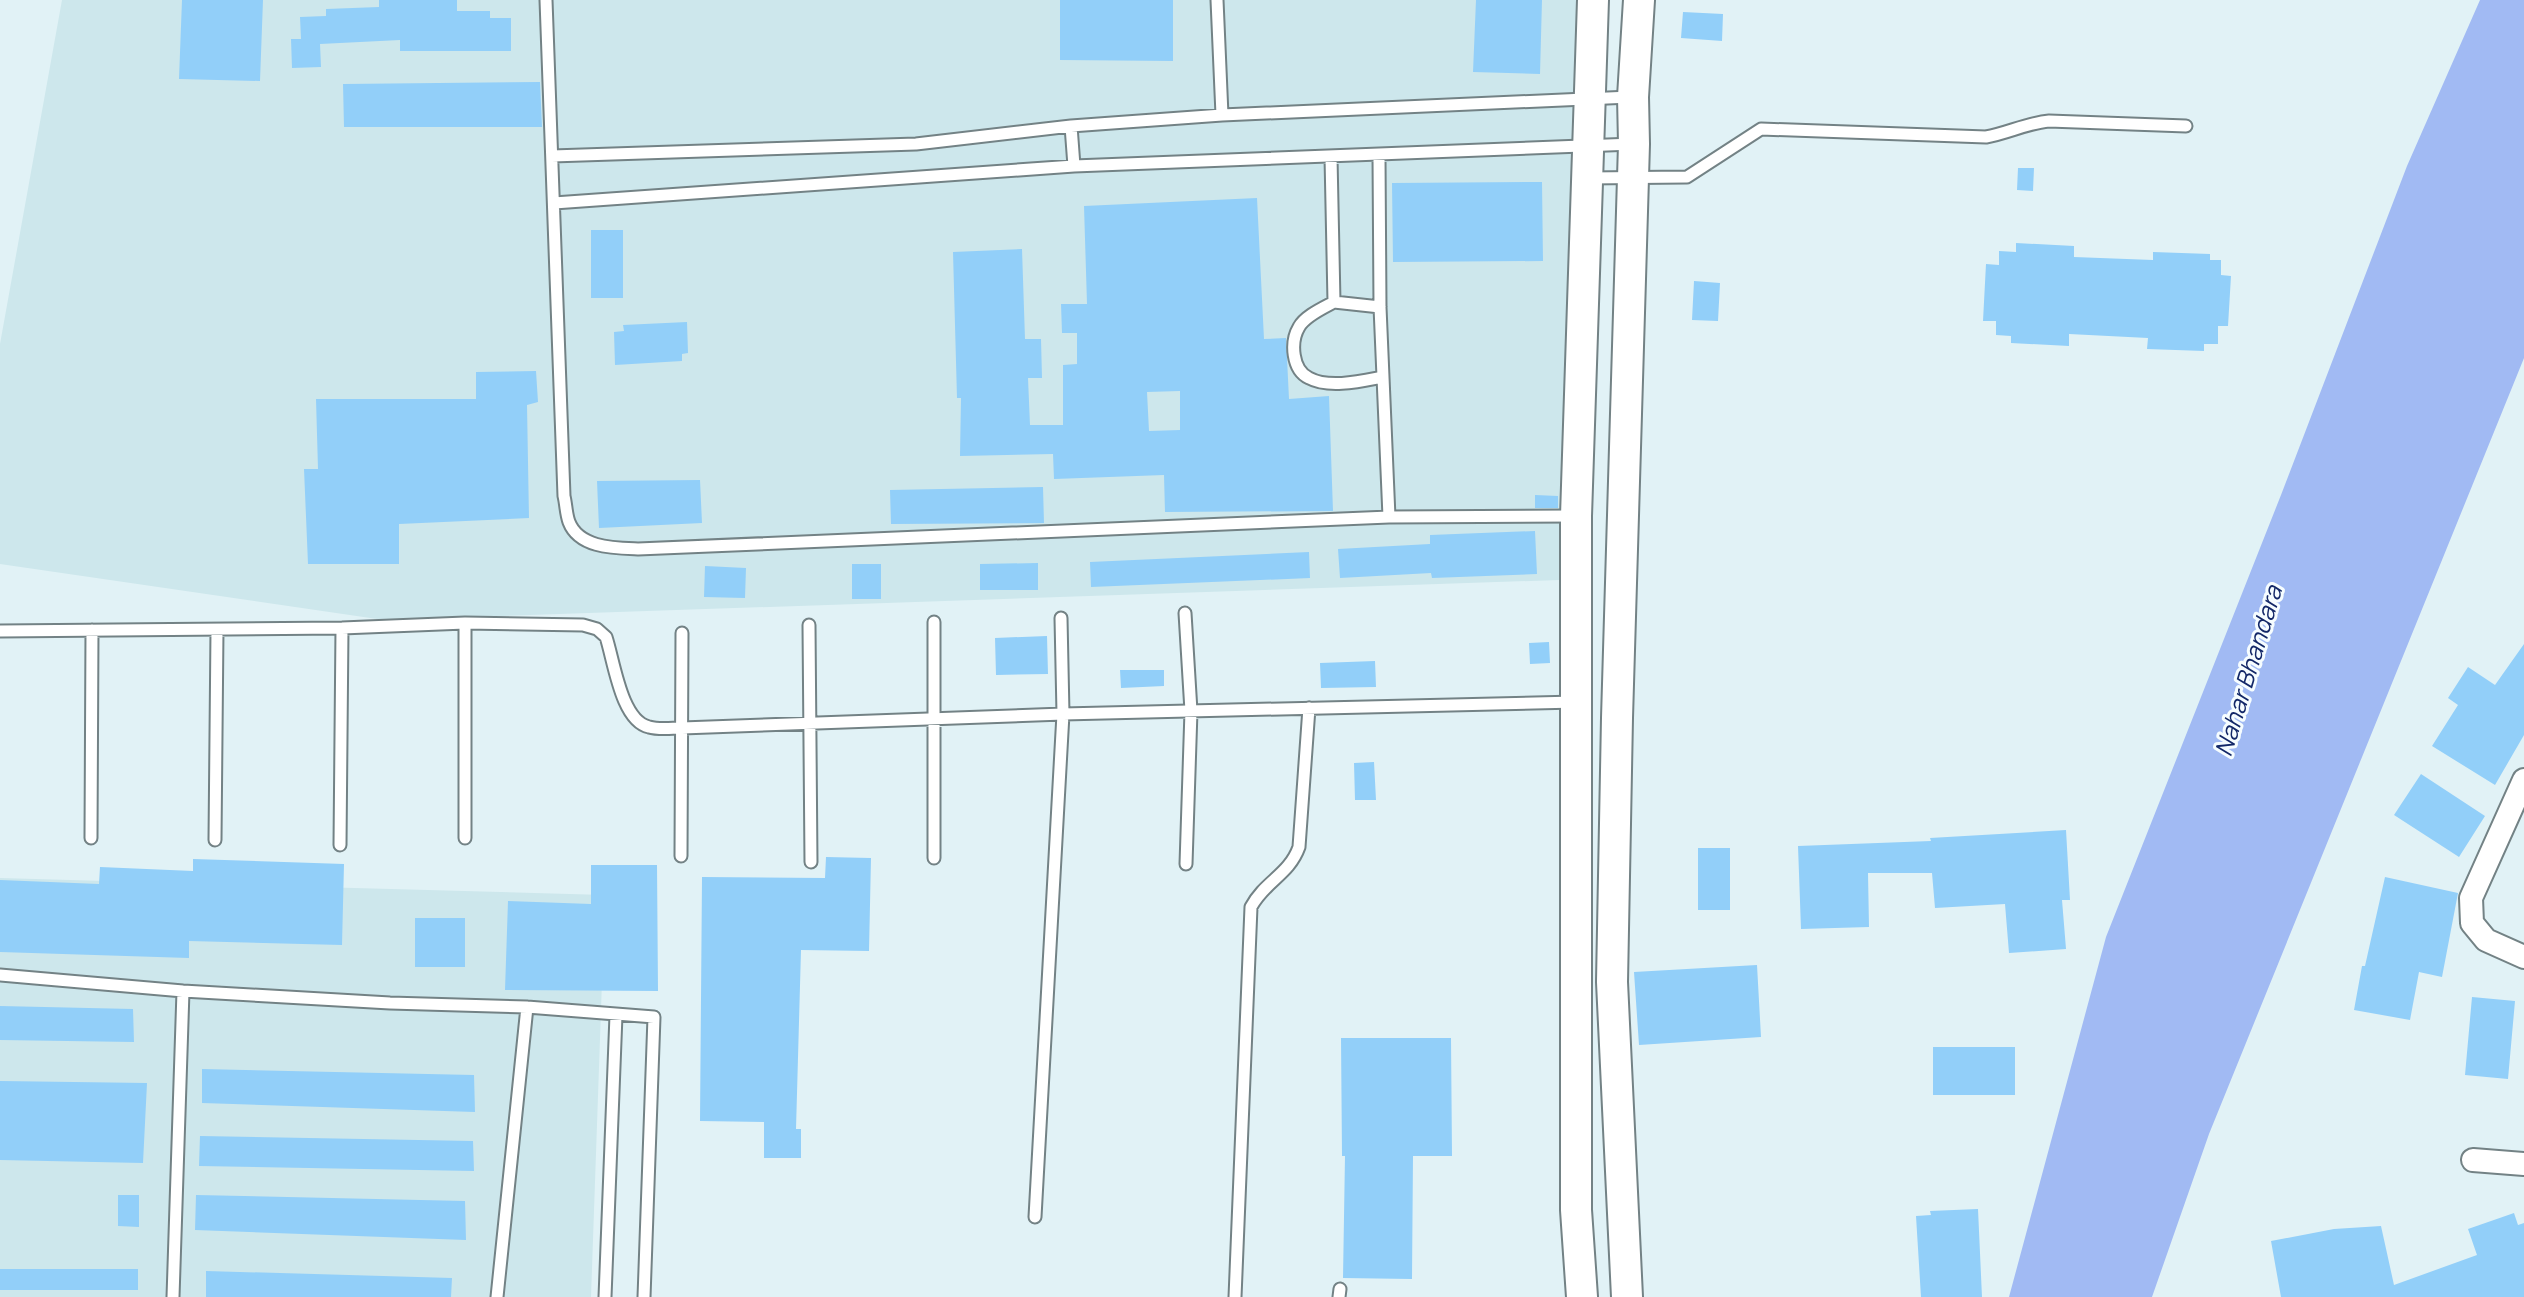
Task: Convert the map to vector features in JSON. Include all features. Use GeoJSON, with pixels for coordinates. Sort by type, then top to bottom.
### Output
{"type":"FeatureCollection","features":[{"type":"Feature","properties":{"kind":"main road"},"geometry":{"type":"LineString","coordinates":[[1582,1297],[1576,1210],[1576,516],[1593,0]]}},
{"type":"Feature","properties":{"kind":"main road"},"geometry":{"type":"LineString","coordinates":[[1627,1297],[1612,982],[1633,97],[1639,0]]}},
{"type":"Feature","properties":{"kind":"street"},"geometry":{"type":"LineString","coordinates":[[2524,780],[2471,898],[2472,923],[2486,940],[2524,957]]}},
{"type":"Feature","properties":{"kind":"street"},"geometry":{"type":"LineString","coordinates":[[2473,1160],[2524,1164]]}},
{"type":"Feature","properties":{"kind":"lane"},"geometry":{"type":"LineString","coordinates":[[546,0],[564,496],[569,522],[581,538],[606,548],[653,549],[1389,517],[1576,516]]}},
{"type":"Feature","properties":{"kind":"lane"},"geometry":{"type":"LineString","coordinates":[[1217,0],[1222,115]]}},
{"type":"Feature","properties":{"kind":"lane"},"geometry":{"type":"LineString","coordinates":[[552,156],[916,144],[1071,126],[1222,115],[1633,97]]}},
{"type":"Feature","properties":{"kind":"lane"},"geometry":{"type":"LineString","coordinates":[[1587,178],[1687,177],[1761,129],[1986,137],[2004,134],[2032,122],[2049,121],[2186,126]]}},
{"type":"Feature","properties":{"kind":"lane"},"geometry":{"type":"LineString","coordinates":[[1071,126],[1074,166]]}},
{"type":"Feature","properties":{"kind":"lane"},"geometry":{"type":"LineString","coordinates":[[554,203],[1074,166],[1634,144]]}},
{"type":"Feature","properties":{"kind":"lane"},"geometry":{"type":"LineString","coordinates":[[1379,156],[1380,307],[1389,517]]}},
{"type":"Feature","properties":{"kind":"lane"},"geometry":{"type":"LineString","coordinates":[[1331,157],[1334,302]]}},
{"type":"Feature","properties":{"kind":"lane"},"geometry":{"type":"LineString","coordinates":[[1380,307],[1334,302],[1307,318],[1298,328],[1295,344],[1296,365],[1311,380],[1359,381],[1383,377]]}},
{"type":"Feature","properties":{"kind":"lane"},"geometry":{"type":"LineString","coordinates":[[1185,613],[1191,711],[1186,864]]}},
{"type":"Feature","properties":{"kind":"lane"},"geometry":{"type":"LineString","coordinates":[[1035,1217],[1063,714],[1061,618]]}},
{"type":"Feature","properties":{"kind":"lane"},"geometry":{"type":"LineString","coordinates":[[934,622],[934,858]]}},
{"type":"Feature","properties":{"kind":"lane"},"geometry":{"type":"LineString","coordinates":[[0,631],[342,628],[465,623],[583,625],[597,629],[606,637],[626,705],[633,717],[648,727],[1577,702]]}},
{"type":"Feature","properties":{"kind":"lane"},"geometry":{"type":"LineString","coordinates":[[465,623],[465,838]]}},
{"type":"Feature","properties":{"kind":"lane"},"geometry":{"type":"LineString","coordinates":[[809,625],[811,862]]}},
{"type":"Feature","properties":{"kind":"lane"},"geometry":{"type":"LineString","coordinates":[[340,845],[342,628]]}},
{"type":"Feature","properties":{"kind":"lane"},"geometry":{"type":"LineString","coordinates":[[91,838],[92,630]]}},
{"type":"Feature","properties":{"kind":"lane"},"geometry":{"type":"LineString","coordinates":[[215,840],[217,630]]}},
{"type":"Feature","properties":{"kind":"lane"},"geometry":{"type":"LineString","coordinates":[[681,856],[682,633]]}},
{"type":"Feature","properties":{"kind":"lane"},"geometry":{"type":"LineString","coordinates":[[1235,1297],[1251,907],[1259,893],[1293,864],[1299,847],[1309,708]]}},
{"type":"Feature","properties":{"kind":"lane"},"geometry":{"type":"LineString","coordinates":[[0,975],[183,991],[527,1007],[654,1017],[644,1297]]}},
{"type":"Feature","properties":{"kind":"lane"},"geometry":{"type":"LineString","coordinates":[[173,1297],[183,991]]}},
{"type":"Feature","properties":{"kind":"lane"},"geometry":{"type":"LineString","coordinates":[[497,1297],[527,1007]]}},
{"type":"Feature","properties":{"kind":"lane"},"geometry":{"type":"LineString","coordinates":[[605,1297],[616,1015]]}},
{"type":"Feature","properties":{"kind":"shaded area"},"geometry":{"type":"Polygon","coordinates":[[[62,0],[1582,0],[1559,580],[384,620],[0,564],[0,344],[62,0]]]}},
{"type":"Feature","properties":{"kind":"shaded area"},"geometry":{"type":"Polygon","coordinates":[[[0,878],[605,895],[591,1297],[0,1297],[0,878]]]}},
{"type":"Feature","properties":{"kind":"water","name":"Nahar Bhandara"},"geometry":{"type":"Polygon","coordinates":[[[2480,0],[2524,0],[2524,358],[2209,1134],[2152,1297],[2009,1297],[2106,937],[2407,166],[2480,0]]]}},
{"type":"Feature","properties":{"kind":"building"},"geometry":{"type":"Polygon","coordinates":[[[182,0],[263,0],[260,81],[179,79],[182,0]]]}},
{"type":"Feature","properties":{"kind":"building"},"geometry":{"type":"Polygon","coordinates":[[[379,0],[457,0],[457,11],[490,11],[490,18],[511,18],[511,51],[400,51],[400,40],[320,44],[321,67],[292,68],[291,39],[301,39],[300,17],[326,16],[326,9],[379,7],[379,0]]]}},
{"type":"Feature","properties":{"kind":"building"},"geometry":{"type":"Polygon","coordinates":[[[1060,0],[1173,0],[1173,61],[1060,60],[1060,0]]]}},
{"type":"Feature","properties":{"kind":"building"},"geometry":{"type":"Polygon","coordinates":[[[1476,0],[1542,0],[1540,74],[1473,72],[1476,0]]]}},
{"type":"Feature","properties":{"kind":"building"},"geometry":{"type":"Polygon","coordinates":[[[1683,12],[1723,14],[1722,41],[1681,38],[1683,12]]]}},
{"type":"Feature","properties":{"kind":"building"},"geometry":{"type":"Polygon","coordinates":[[[540,82],[542,127],[344,127],[343,84],[540,82]]]}},
{"type":"Feature","properties":{"kind":"building"},"geometry":{"type":"Polygon","coordinates":[[[2018,168],[2034,168],[2033,191],[2017,190],[2018,168]]]}},
{"type":"Feature","properties":{"kind":"building"},"geometry":{"type":"Polygon","coordinates":[[[1542,182],[1543,261],[1393,262],[1392,183],[1542,182]]]}},
{"type":"Feature","properties":{"kind":"building"},"geometry":{"type":"Polygon","coordinates":[[[1257,198],[1264,339],[1286,338],[1289,399],[1329,396],[1333,511],[1165,512],[1164,475],[1054,479],[1053,454],[960,456],[961,398],[957,398],[953,252],[1022,249],[1025,339],[1041,339],[1042,378],[1028,378],[1030,425],[1063,425],[1063,365],[1077,364],[1077,333],[1062,333],[1061,304],[1087,304],[1084,206],[1257,198]],[[1180,391],[1147,392],[1149,431],[1180,430],[1180,391]]]}},
{"type":"Feature","properties":{"kind":"building"},"geometry":{"type":"Polygon","coordinates":[[[591,230],[623,230],[623,298],[591,298],[591,230]]]}},
{"type":"Feature","properties":{"kind":"building"},"geometry":{"type":"Polygon","coordinates":[[[2016,243],[2074,246],[2074,257],[2153,260],[2153,252],[2210,254],[2210,260],[2221,260],[2221,275],[2231,276],[2228,326],[2218,326],[2218,344],[2204,344],[2204,351],[2147,349],[2148,338],[2069,334],[2069,346],[2011,343],[2011,336],[1996,335],[1996,321],[1983,321],[1986,264],[1999,265],[1999,251],[2016,252],[2016,243]]]}},
{"type":"Feature","properties":{"kind":"building"},"geometry":{"type":"Polygon","coordinates":[[[1694,281],[1720,283],[1718,321],[1692,320],[1694,281]]]}},
{"type":"Feature","properties":{"kind":"building"},"geometry":{"type":"Polygon","coordinates":[[[687,322],[688,353],[682,354],[682,361],[615,365],[614,332],[624,331],[623,325],[687,322]]]}},
{"type":"Feature","properties":{"kind":"building"},"geometry":{"type":"Polygon","coordinates":[[[536,371],[538,402],[527,405],[529,518],[399,524],[399,564],[308,564],[304,469],[318,469],[316,399],[476,399],[476,372],[536,371]]]}},
{"type":"Feature","properties":{"kind":"building"},"geometry":{"type":"Polygon","coordinates":[[[700,480],[702,523],[599,528],[597,481],[700,480]]]}},
{"type":"Feature","properties":{"kind":"building"},"geometry":{"type":"Polygon","coordinates":[[[1043,487],[1044,523],[891,524],[890,490],[1043,487]]]}},
{"type":"Feature","properties":{"kind":"building"},"geometry":{"type":"Polygon","coordinates":[[[1535,495],[1558,496],[1558,508],[1535,508],[1535,495]]]}},
{"type":"Feature","properties":{"kind":"building"},"geometry":{"type":"Polygon","coordinates":[[[1535,531],[1537,574],[1432,578],[1431,573],[1340,578],[1338,549],[1430,544],[1430,535],[1535,531]]]}},
{"type":"Feature","properties":{"kind":"building"},"geometry":{"type":"Polygon","coordinates":[[[1309,552],[1310,578],[1091,587],[1090,562],[1309,552]]]}},
{"type":"Feature","properties":{"kind":"building"},"geometry":{"type":"Polygon","coordinates":[[[1038,563],[1038,590],[980,590],[980,564],[1038,563]]]}},
{"type":"Feature","properties":{"kind":"building"},"geometry":{"type":"Polygon","coordinates":[[[852,564],[881,564],[881,599],[852,599],[852,564]]]}},
{"type":"Feature","properties":{"kind":"building"},"geometry":{"type":"Polygon","coordinates":[[[705,566],[746,568],[745,598],[704,597],[705,566]]]}},
{"type":"Feature","properties":{"kind":"building"},"geometry":{"type":"Polygon","coordinates":[[[1047,636],[1048,674],[996,675],[995,638],[1047,636]]]}},
{"type":"Feature","properties":{"kind":"building"},"geometry":{"type":"Polygon","coordinates":[[[1549,642],[1550,663],[1530,664],[1529,643],[1549,642]]]}},
{"type":"Feature","properties":{"kind":"building"},"geometry":{"type":"Polygon","coordinates":[[[2524,644],[2524,735],[2495,785],[2432,746],[2458,705],[2448,698],[2468,667],[2495,685],[2524,644]]]}},
{"type":"Feature","properties":{"kind":"building"},"geometry":{"type":"Polygon","coordinates":[[[1375,661],[1376,687],[1321,688],[1320,663],[1375,661]]]}},
{"type":"Feature","properties":{"kind":"building"},"geometry":{"type":"Polygon","coordinates":[[[1120,670],[1164,670],[1164,686],[1121,688],[1120,670]]]}},
{"type":"Feature","properties":{"kind":"building"},"geometry":{"type":"Polygon","coordinates":[[[1374,762],[1376,800],[1355,800],[1354,763],[1374,762]]]}},
{"type":"Feature","properties":{"kind":"building"},"geometry":{"type":"Polygon","coordinates":[[[2421,774],[2485,816],[2459,857],[2394,815],[2421,774]]]}},
{"type":"Feature","properties":{"kind":"building"},"geometry":{"type":"Polygon","coordinates":[[[2066,830],[2070,900],[2062,900],[2066,949],[2009,953],[2005,904],[1935,908],[1932,873],[1868,873],[1869,927],[1801,929],[1798,846],[1931,841],[1930,838],[2066,830]]]}},
{"type":"Feature","properties":{"kind":"building"},"geometry":{"type":"Polygon","coordinates":[[[1698,848],[1730,848],[1730,910],[1698,910],[1698,848]]]}},
{"type":"Feature","properties":{"kind":"building"},"geometry":{"type":"Polygon","coordinates":[[[826,857],[871,858],[869,951],[801,950],[796,1129],[801,1129],[801,1158],[764,1158],[764,1122],[700,1121],[702,877],[825,878],[826,857]]]}},
{"type":"Feature","properties":{"kind":"building"},"geometry":{"type":"Polygon","coordinates":[[[193,859],[344,864],[342,945],[189,941],[189,958],[0,952],[0,880],[99,884],[100,867],[193,871],[193,859]]]}},
{"type":"Feature","properties":{"kind":"building"},"geometry":{"type":"Polygon","coordinates":[[[591,865],[657,865],[658,991],[505,990],[508,901],[591,904],[591,865]]]}},
{"type":"Feature","properties":{"kind":"building"},"geometry":{"type":"Polygon","coordinates":[[[2385,877],[2458,893],[2442,977],[2419,972],[2410,1020],[2354,1010],[2385,877]]]}},
{"type":"Feature","properties":{"kind":"building"},"geometry":{"type":"Polygon","coordinates":[[[415,918],[465,918],[465,967],[415,967],[415,918]]]}},
{"type":"Feature","properties":{"kind":"building"},"geometry":{"type":"Polygon","coordinates":[[[1757,965],[1761,1037],[1639,1045],[1634,972],[1757,965]]]}},
{"type":"Feature","properties":{"kind":"building"},"geometry":{"type":"Polygon","coordinates":[[[2472,997],[2515,1001],[2508,1079],[2465,1075],[2472,997]]]}},
{"type":"Feature","properties":{"kind":"building"},"geometry":{"type":"Polygon","coordinates":[[[0,1006],[133,1009],[134,1042],[0,1040],[0,1006]]]}},
{"type":"Feature","properties":{"kind":"building"},"geometry":{"type":"Polygon","coordinates":[[[1341,1038],[1451,1038],[1452,1156],[1413,1156],[1412,1279],[1343,1278],[1345,1156],[1342,1156],[1341,1038]]]}},
{"type":"Feature","properties":{"kind":"building"},"geometry":{"type":"Polygon","coordinates":[[[1933,1047],[2015,1047],[2015,1095],[1933,1095],[1933,1047]]]}},
{"type":"Feature","properties":{"kind":"building"},"geometry":{"type":"Polygon","coordinates":[[[202,1069],[474,1075],[475,1112],[202,1103],[202,1069]]]}},
{"type":"Feature","properties":{"kind":"building"},"geometry":{"type":"Polygon","coordinates":[[[0,1081],[147,1083],[143,1163],[0,1160],[0,1081]]]}},
{"type":"Feature","properties":{"kind":"building"},"geometry":{"type":"Polygon","coordinates":[[[200,1136],[473,1141],[474,1171],[199,1166],[200,1136]]]}},
{"type":"Feature","properties":{"kind":"building"},"geometry":{"type":"Polygon","coordinates":[[[118,1195],[139,1195],[139,1227],[118,1226],[118,1195]]]}},
{"type":"Feature","properties":{"kind":"building"},"geometry":{"type":"Polygon","coordinates":[[[196,1195],[465,1201],[466,1240],[195,1230],[196,1195]]]}},
{"type":"Feature","properties":{"kind":"building"},"geometry":{"type":"Polygon","coordinates":[[[1978,1209],[1982,1297],[1921,1297],[1916,1216],[1931,1215],[1930,1211],[1978,1209]]]}},
{"type":"Feature","properties":{"kind":"building"},"geometry":{"type":"Polygon","coordinates":[[[2514,1213],[2518,1225],[2524,1223],[2524,1297],[2281,1297],[2271,1241],[2334,1229],[2381,1226],[2394,1285],[2477,1255],[2468,1229],[2514,1213]]]}},
{"type":"Feature","properties":{"kind":"building"},"geometry":{"type":"Polygon","coordinates":[[[0,1269],[138,1269],[138,1290],[0,1290],[0,1269]]]}},
{"type":"Feature","properties":{"kind":"building"},"geometry":{"type":"Polygon","coordinates":[[[206,1271],[452,1278],[451,1297],[206,1297],[206,1271]]]}}]}
